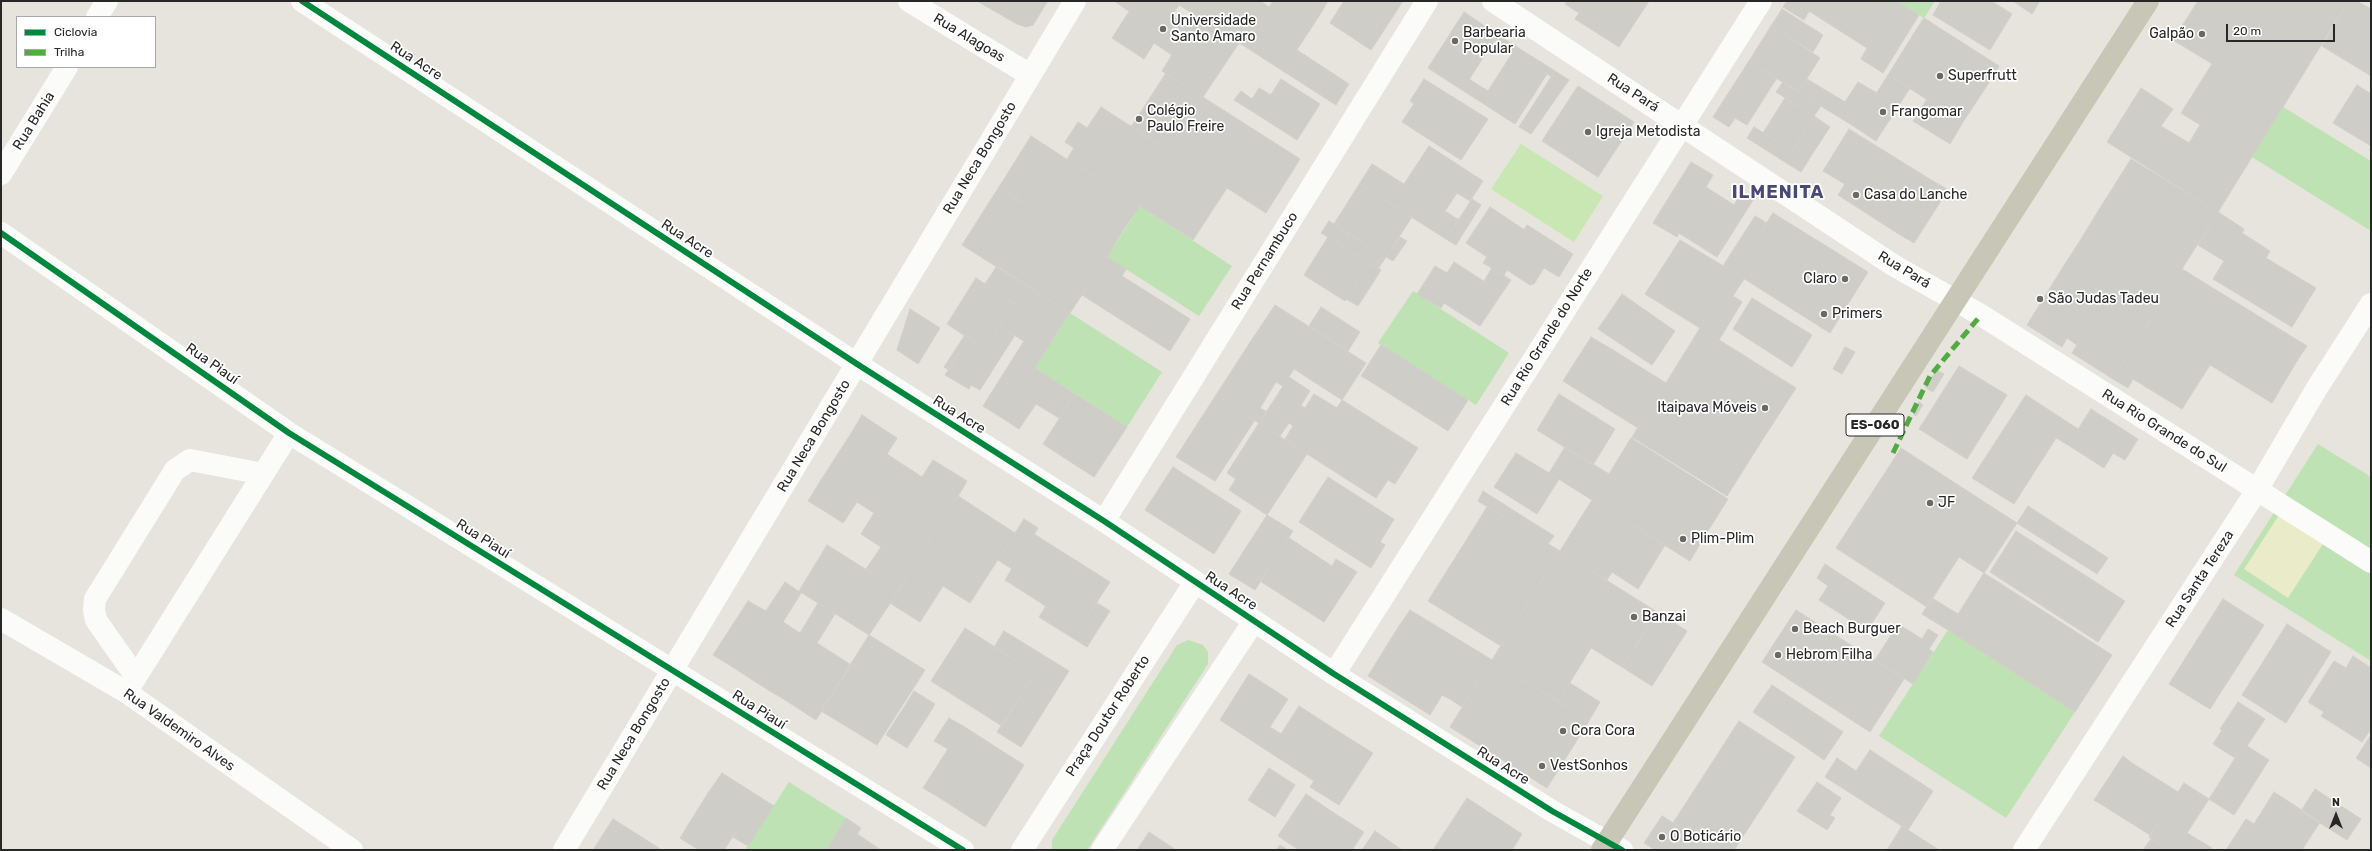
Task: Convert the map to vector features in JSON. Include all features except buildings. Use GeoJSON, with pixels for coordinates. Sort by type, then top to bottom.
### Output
{"type":"FeatureCollection","features":[{"type":"Feature","properties":{"kind":"main road","name":"ES-060"},"geometry":{"type":"LineString","coordinates":[[1611,847],[1955,300],[2148,1]]}},
{"type":"Feature","properties":{"kind":"street"},"geometry":{"type":"LineString","coordinates":[[99,16],[107,1]]}},
{"type":"Feature","properties":{"kind":"street","name":"Rua Acre"},"geometry":{"type":"LineString","coordinates":[[302,1],[857,364],[1104,521],[1334,674],[1611,847]]}},
{"type":"Feature","properties":{"kind":"street","name":"Rua Alagoas"},"geometry":{"type":"LineString","coordinates":[[909,1],[1030,75]]}},
{"type":"Feature","properties":{"kind":"street","name":"Rua Neca Bongosto"},"geometry":{"type":"LineString","coordinates":[[564,850],[1075,1]]}},
{"type":"Feature","properties":{"kind":"street","name":"Rua Pernambuco"},"geometry":{"type":"LineString","coordinates":[[1104,521],[1427,1]]}},
{"type":"Feature","properties":{"kind":"street","name":"Rua Pará"},"geometry":{"type":"LineString","coordinates":[[1493,1],[1893,265],[1955,300]]}},
{"type":"Feature","properties":{"kind":"street","name":"Rua Rio Grande do Norte"},"geometry":{"type":"LineString","coordinates":[[1334,674],[1761,1]]}},
{"type":"Feature","properties":{"kind":"street","name":"Rua Bahia"},"geometry":{"type":"LineString","coordinates":[[1,174],[66,68]]}},
{"type":"Feature","properties":{"kind":"street","name":"Rua Piauí"},"geometry":{"type":"LineString","coordinates":[[1,233],[290,433],[963,850]]}},
{"type":"Feature","properties":{"kind":"street","name":"Rua Rio Grande do Sul"},"geometry":{"type":"LineString","coordinates":[[1955,300],[2371,562]]}},
{"type":"Feature","properties":{"kind":"street","name":"Rua Santa Tereza"},"geometry":{"type":"LineString","coordinates":[[2024,850],[2257,490],[2317,388],[2371,304]]}},
{"type":"Feature","properties":{"kind":"street"},"geometry":{"type":"LineString","coordinates":[[264,474],[190,460],[175,470],[95,599],[94,610],[96,620],[131,684],[290,433]]}},
{"type":"Feature","properties":{"kind":"street","name":"Praça Doutor Roberto"},"geometry":{"type":"LineString","coordinates":[[1022,850],[1195,582]]}},
{"type":"Feature","properties":{"kind":"street","name":"Rua Valdemiro Alves"},"geometry":{"type":"LineString","coordinates":[[1,618],[131,684],[352,850]]}},
{"type":"Feature","properties":{"kind":"street"},"geometry":{"type":"LineString","coordinates":[[1102,850],[1254,621]]}},
{"type":"Feature","properties":{"kind":"shaded area"},"geometry":{"type":"Polygon","coordinates":[[[1896,1],[1935,1],[1924,18],[1896,1]]]}},
{"type":"Feature","properties":{"kind":"shaded area"},"geometry":{"type":"Polygon","coordinates":[[[2283,107],[2371,161],[2371,231],[2252,157],[2283,107]]]}},
{"type":"Feature","properties":{"kind":"shaded area"},"geometry":{"type":"Polygon","coordinates":[[[1140,206],[1232,266],[1199,316],[1107,257],[1140,206]]]}},
{"type":"Feature","properties":{"kind":"shaded area"},"geometry":{"type":"Polygon","coordinates":[[[1413,291],[1509,353],[1476,405],[1378,343],[1413,291]]]}},
{"type":"Feature","properties":{"kind":"shaded area"},"geometry":{"type":"Polygon","coordinates":[[[1070,313],[1162,372],[1127,427],[1035,368],[1070,313]]]}},
{"type":"Feature","properties":{"kind":"shaded area"},"geometry":{"type":"Polygon","coordinates":[[[2318,444],[2371,477],[2371,661],[2234,575],[2318,444]]]}},
{"type":"Feature","properties":{"kind":"shaded area"},"geometry":{"type":"Polygon","coordinates":[[[1948,630],[2075,712],[2006,818],[1879,736],[1948,630]]]}},
{"type":"Feature","properties":{"kind":"shaded area"},"geometry":{"type":"Polygon","coordinates":[[[1188,640],[1203,645],[1208,652],[1208,664],[1087,850],[1052,850],[1052,840],[1177,645],[1188,640]]]}},
{"type":"Feature","properties":{"kind":"shaded area"},"geometry":{"type":"Polygon","coordinates":[[[789,782],[846,818],[826,850],[745,850],[789,782]]]}},
{"type":"Feature","properties":{"kind":"sand"},"geometry":{"type":"Polygon","coordinates":[[[2279,515],[2323,544],[2288,598],[2244,569],[2279,515]]]}},
{"type":"Feature","properties":{"kind":"green space"},"geometry":{"type":"Polygon","coordinates":[[[1521,144],[1603,196],[1574,242],[1491,189],[1521,144]]]}},
{"type":"Feature","properties":{"kind":"marked path"},"geometry":{"type":"LineString","coordinates":[[1893,453],[1930,376],[1981,315]]}},
{"type":"Feature","properties":{"kind":"cycle path"},"geometry":{"type":"LineString","coordinates":[[302,1],[857,364],[1104,521],[1334,674],[1552,811],[1622,850]]}},
{"type":"Feature","properties":{"kind":"cycle path"},"geometry":{"type":"LineString","coordinates":[[1,233],[289,433],[963,850]]}},
{"type":"Feature","properties":{"kind":"place","name":"Universidade Santo Amaro"},"geometry":{"type":"Point","coordinates":[1163,29]}},
{"type":"Feature","properties":{"kind":"place","name":"Galpão"},"geometry":{"type":"Point","coordinates":[2202,34]}},
{"type":"Feature","properties":{"kind":"place","name":"Barbearia Popular"},"geometry":{"type":"Point","coordinates":[1455,41]}},
{"type":"Feature","properties":{"kind":"place","name":"Superfrutt"},"geometry":{"type":"Point","coordinates":[1940,76]}},
{"type":"Feature","properties":{"kind":"place","name":"Frangomar"},"geometry":{"type":"Point","coordinates":[1883,112]}},
{"type":"Feature","properties":{"kind":"place","name":"Colégio Paulo Freire"},"geometry":{"type":"Point","coordinates":[1139,119]}},
{"type":"Feature","properties":{"kind":"place","name":"Igreja Metodista"},"geometry":{"type":"Point","coordinates":[1588,132]}},
{"type":"Feature","properties":{"kind":"place","name":"Casa do Lanche"},"geometry":{"type":"Point","coordinates":[1856,195]}},
{"type":"Feature","properties":{"kind":"place","name":"Claro"},"geometry":{"type":"Point","coordinates":[1845,279]}},
{"type":"Feature","properties":{"kind":"place","name":"São Judas Tadeu"},"geometry":{"type":"Point","coordinates":[2040,299]}},
{"type":"Feature","properties":{"kind":"place","name":"Primers"},"geometry":{"type":"Point","coordinates":[1824,314]}},
{"type":"Feature","properties":{"kind":"place","name":"Itaipava Móveis"},"geometry":{"type":"Point","coordinates":[1765,408]}},
{"type":"Feature","properties":{"kind":"place","name":"JF"},"geometry":{"type":"Point","coordinates":[1930,503]}},
{"type":"Feature","properties":{"kind":"place","name":"Plim-Plim"},"geometry":{"type":"Point","coordinates":[1683,539]}},
{"type":"Feature","properties":{"kind":"place","name":"Banzai"},"geometry":{"type":"Point","coordinates":[1634,617]}},
{"type":"Feature","properties":{"kind":"place","name":"Beach Burguer"},"geometry":{"type":"Point","coordinates":[1795,629]}},
{"type":"Feature","properties":{"kind":"place","name":"Hebrom Filha"},"geometry":{"type":"Point","coordinates":[1778,655]}},
{"type":"Feature","properties":{"kind":"place","name":"Cora Cora"},"geometry":{"type":"Point","coordinates":[1563,731]}},
{"type":"Feature","properties":{"kind":"place","name":"VestSonhos"},"geometry":{"type":"Point","coordinates":[1542,766]}},
{"type":"Feature","properties":{"kind":"place","name":"O Boticário"},"geometry":{"type":"Point","coordinates":[1662,837]}},
{"type":"Feature","properties":{"kind":"district","name":"ILMENITA"},"geometry":{"type":"Point","coordinates":[1778,193]}}]}
